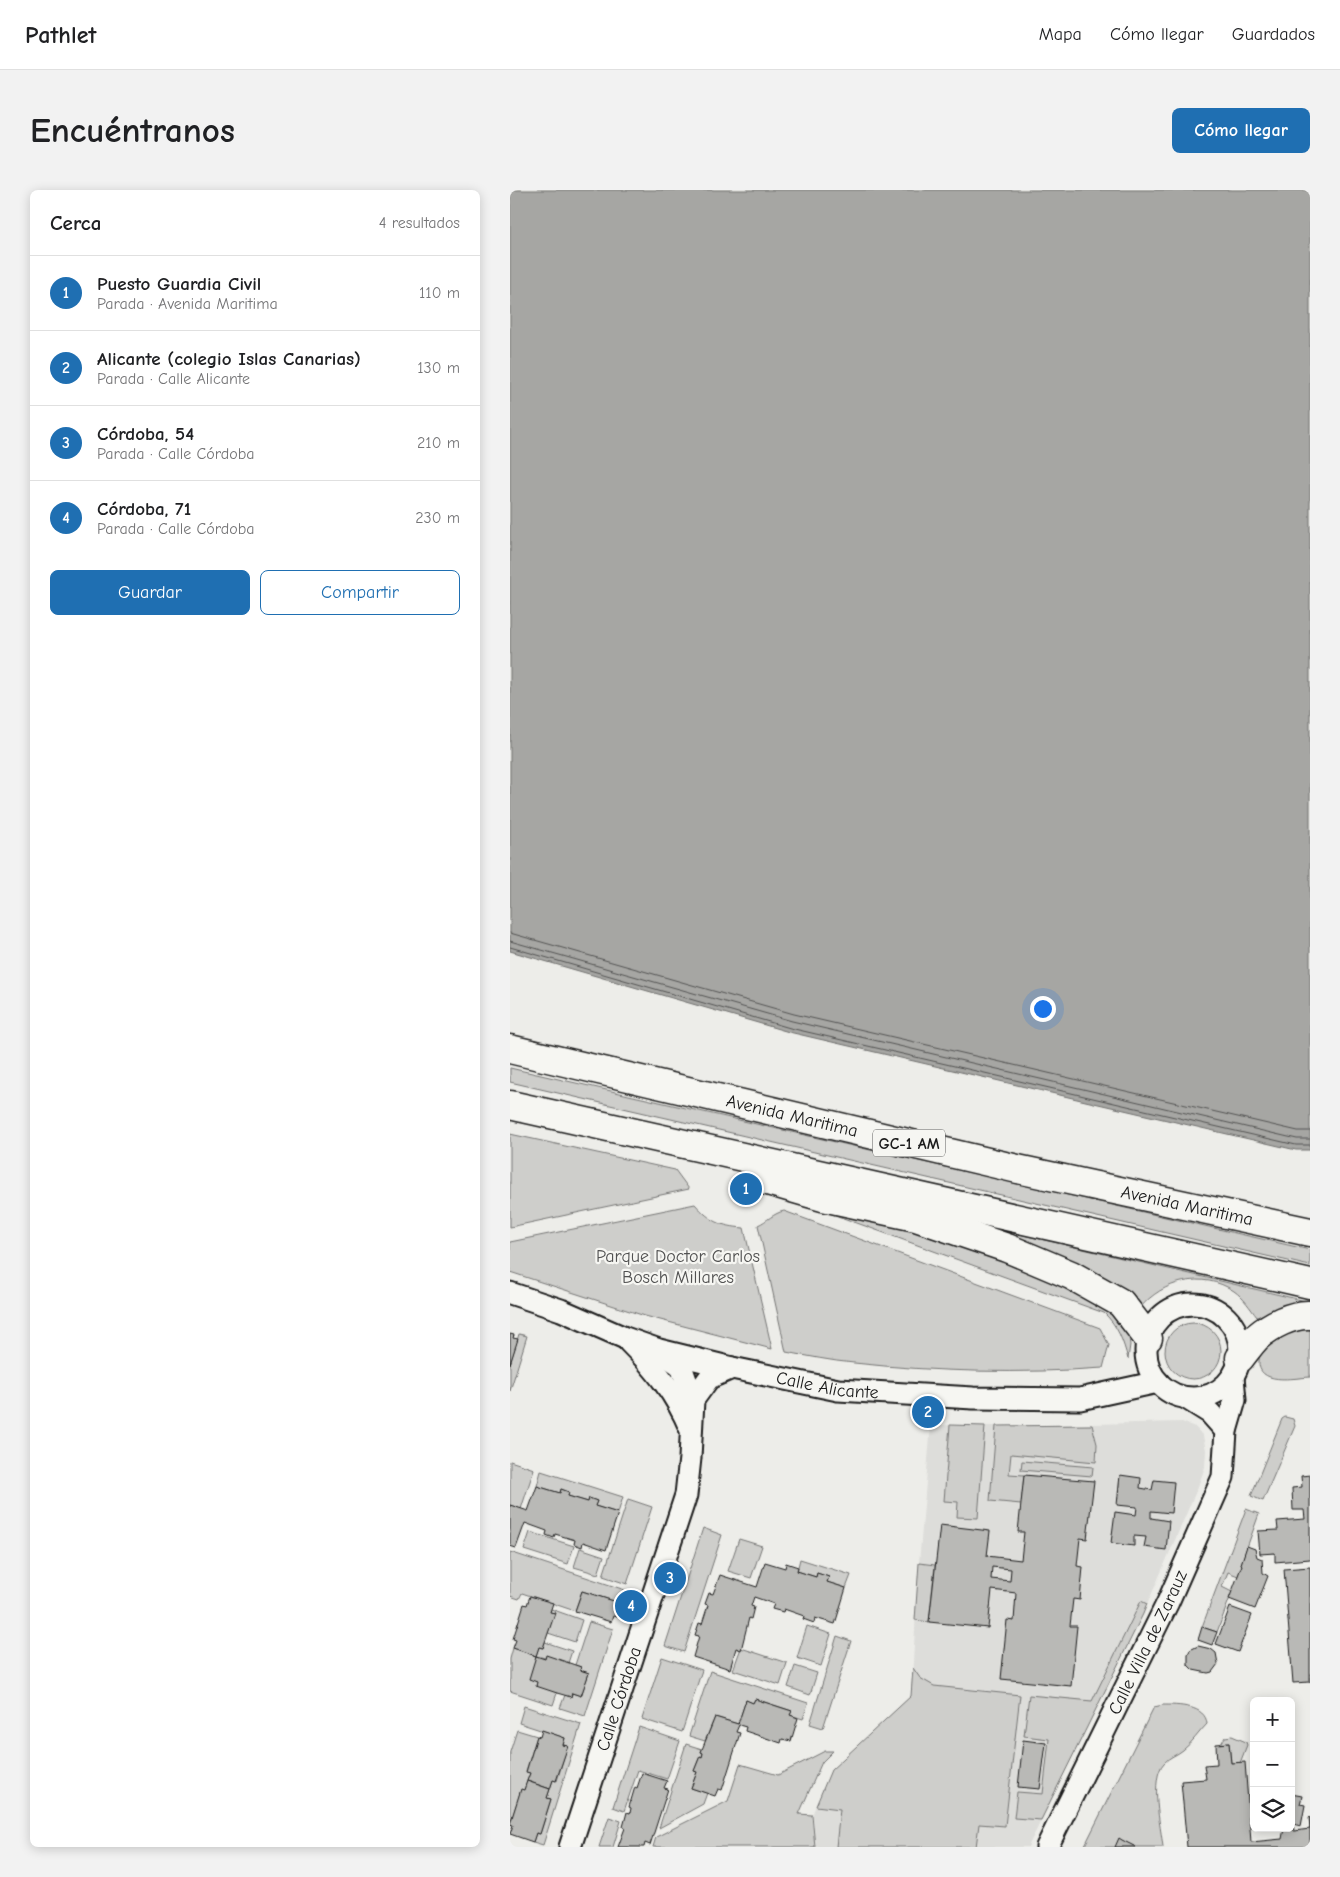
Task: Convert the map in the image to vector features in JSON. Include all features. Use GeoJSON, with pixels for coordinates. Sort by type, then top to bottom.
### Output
{"type":"FeatureCollection","features":[{"type":"Feature","properties":{"kind":"highway","name":"Avenida Maritima"},"geometry":{"type":"LineString","coordinates":[[510,1049],[1018,1169],[1310,1232]]}},
{"type":"Feature","properties":{"kind":"highway"},"geometry":{"type":"LineString","coordinates":[[510,1105],[1310,1284]]}},
{"type":"Feature","properties":{"kind":"highway"},"geometry":{"type":"LineString","coordinates":[[650,1136],[714,1165],[823,1197],[916,1217],[1007,1248],[1071,1275],[1120,1303],[1148,1338]]}},
{"type":"Feature","properties":{"kind":"highway"},"geometry":{"type":"LineString","coordinates":[[1236,1368],[1258,1337],[1277,1324],[1299,1314],[1310,1315]]}},
{"type":"Feature","properties":{"kind":"street","name":"Calle Alicante"},"geometry":{"type":"LineString","coordinates":[[510,1294],[561,1310],[688,1363],[732,1368],[838,1390],[973,1398],[1080,1399],[1158,1382]]}},
{"type":"Feature","properties":{"kind":"street"},"geometry":{"type":"LineString","coordinates":[[1186,1398],[1199,1398],[1212,1394],[1224,1387],[1236,1368],[1240,1342],[1234,1328],[1224,1316],[1211,1307],[1195,1304],[1180,1306],[1166,1313],[1155,1324],[1148,1338],[1146,1354],[1150,1369],[1158,1382],[1170,1393],[1186,1398],[1210,1412],[1226,1431]]}},
{"type":"Feature","properties":{"kind":"street","name":"Calle Córdoba"},"geometry":{"type":"LineString","coordinates":[[625,1338],[684,1398]]}},
{"type":"Feature","properties":{"kind":"street","name":"Calle Córdoba"},"geometry":{"type":"LineString","coordinates":[[570,1847],[686,1495],[691,1432],[684,1398],[672,1377],[674,1371],[688,1363]]}},
{"type":"Feature","properties":{"kind":"street"},"geometry":{"type":"LineString","coordinates":[[684,1398],[709,1378],[732,1368]]}},
{"type":"Feature","properties":{"kind":"street","name":"Calle Villa de Zarauz"},"geometry":{"type":"LineString","coordinates":[[1047,1847],[1168,1602],[1223,1477],[1226,1431],[1235,1400],[1236,1368]]}},
{"type":"Feature","properties":{"kind":"shaded area"},"geometry":{"type":"Polygon","coordinates":[[[1182,1422],[1195,1427],[1203,1436],[1206,1450],[1205,1467],[1143,1614],[1028,1847],[815,1847],[812,1815],[831,1770],[911,1695],[919,1563],[931,1425],[996,1426],[1182,1422]]]}},
{"type":"Feature","properties":{"kind":"green space"},"geometry":{"type":"Polygon","coordinates":[[[510,1068],[1310,1250],[1310,1266],[510,1082],[510,1068]]]}},
{"type":"Feature","properties":{"kind":"green space"},"geometry":{"type":"Polygon","coordinates":[[[510,1134],[675,1170],[689,1189],[510,1227],[510,1134]]]}},
{"type":"Feature","properties":{"kind":"green space"},"geometry":{"type":"Polygon","coordinates":[[[802,1203],[911,1223],[1104,1301],[1128,1329],[1130,1345],[1128,1359],[1119,1334],[1113,1323],[1104,1313],[802,1203]]]}},
{"type":"Feature","properties":{"kind":"green space","name":"Parque Doctor Carlos Bosch Millares"},"geometry":{"type":"Polygon","coordinates":[[[695,1204],[706,1215],[717,1222],[744,1228],[772,1349],[645,1316],[510,1272],[510,1242],[695,1204]]]}},
{"type":"Feature","properties":{"kind":"green space"},"geometry":{"type":"Polygon","coordinates":[[[784,1211],[1100,1328],[1109,1345],[1103,1368],[1041,1371],[947,1370],[845,1362],[786,1352],[758,1225],[777,1213],[784,1211]]]}},
{"type":"Feature","properties":{"kind":"green space"},"geometry":{"type":"Polygon","coordinates":[[[993,1228],[1310,1302],[1277,1309],[1257,1317],[1244,1300],[1234,1291],[1209,1281],[1196,1280],[1171,1285],[1149,1299],[1140,1308],[993,1228]]]}},
{"type":"Feature","properties":{"kind":"green space"},"geometry":{"type":"Polygon","coordinates":[[[1310,1321],[1310,1377],[1278,1379],[1264,1374],[1260,1368],[1259,1360],[1265,1345],[1310,1321]]]}},
{"type":"Feature","properties":{"kind":"green space"},"geometry":{"type":"Polygon","coordinates":[[[1193,1323],[1213,1331],[1221,1351],[1213,1371],[1193,1379],[1173,1371],[1165,1351],[1173,1331],[1193,1323]]]}},
{"type":"Feature","properties":{"kind":"green space"},"geometry":{"type":"Polygon","coordinates":[[[519,1334],[527,1336],[510,1391],[510,1364],[519,1334]]]}},
{"type":"Feature","properties":{"kind":"green space"},"geometry":{"type":"Polygon","coordinates":[[[1285,1417],[1293,1419],[1295,1426],[1263,1501],[1251,1496],[1282,1419],[1285,1417]]]}},
{"type":"Feature","properties":{"kind":"green space"},"geometry":{"type":"Polygon","coordinates":[[[950,1425],[985,1426],[978,1518],[957,1517],[958,1502],[944,1501],[950,1425]]]}},
{"type":"Feature","properties":{"kind":"green space"},"geometry":{"type":"Polygon","coordinates":[[[1092,1425],[1097,1444],[1096,1462],[1011,1454],[1009,1474],[1024,1475],[1021,1504],[990,1501],[996,1426],[1092,1425]]]}},
{"type":"Feature","properties":{"kind":"green space"},"geometry":{"type":"Polygon","coordinates":[[[510,1461],[534,1469],[521,1509],[510,1505],[510,1461]]]}},
{"type":"Feature","properties":{"kind":"green space"},"geometry":{"type":"Polygon","coordinates":[[[1022,1461],[1093,1467],[1092,1476],[1021,1470],[1022,1461]]]}},
{"type":"Feature","properties":{"kind":"green space"},"geometry":{"type":"Polygon","coordinates":[[[541,1471],[623,1497],[618,1513],[595,1506],[597,1501],[589,1498],[588,1502],[568,1496],[569,1492],[561,1489],[560,1493],[537,1486],[541,1471]]]}},
{"type":"Feature","properties":{"kind":"green space"},"geometry":{"type":"Polygon","coordinates":[[[628,1499],[652,1507],[627,1584],[603,1576],[628,1499]]]}},
{"type":"Feature","properties":{"kind":"green space"},"geometry":{"type":"Polygon","coordinates":[[[1246,1509],[1259,1514],[1238,1576],[1228,1572],[1222,1587],[1232,1592],[1217,1632],[1202,1627],[1246,1509]]]}},
{"type":"Feature","properties":{"kind":"green space"},"geometry":{"type":"Polygon","coordinates":[[[703,1528],[722,1535],[684,1652],[665,1646],[703,1528]]]}},
{"type":"Feature","properties":{"kind":"green space"},"geometry":{"type":"Polygon","coordinates":[[[530,1532],[574,1546],[568,1564],[524,1550],[530,1532]]]}},
{"type":"Feature","properties":{"kind":"green space"},"geometry":{"type":"Polygon","coordinates":[[[739,1539],[762,1546],[751,1578],[728,1571],[739,1539]]]}},
{"type":"Feature","properties":{"kind":"green space"},"geometry":{"type":"Polygon","coordinates":[[[580,1548],[604,1556],[598,1574],[574,1567],[580,1548]]]}},
{"type":"Feature","properties":{"kind":"green space"},"geometry":{"type":"Polygon","coordinates":[[[510,1552],[625,1590],[619,1610],[615,1608],[617,1602],[582,1591],[575,1611],[522,1593],[519,1599],[510,1596],[510,1552]]]}},
{"type":"Feature","properties":{"kind":"green space"},"geometry":{"type":"Polygon","coordinates":[[[800,1559],[851,1575],[846,1588],[827,1582],[829,1577],[817,1573],[816,1577],[797,1571],[800,1559]]]}},
{"type":"Feature","properties":{"kind":"green space"},"geometry":{"type":"Polygon","coordinates":[[[919,1563],[935,1565],[929,1622],[915,1620],[919,1563]]]}},
{"type":"Feature","properties":{"kind":"green space"},"geometry":{"type":"Polygon","coordinates":[[[1141,1601],[1147,1604],[1143,1614],[1041,1820],[1014,1818],[1017,1792],[1043,1794],[1049,1739],[1024,1736],[1029,1695],[1092,1701],[1141,1601]]]}},
{"type":"Feature","properties":{"kind":"green space"},"geometry":{"type":"Polygon","coordinates":[[[551,1609],[582,1620],[575,1642],[548,1633],[554,1613],[550,1612],[551,1609]]]}},
{"type":"Feature","properties":{"kind":"green space"},"geometry":{"type":"Polygon","coordinates":[[[589,1622],[613,1629],[585,1716],[560,1708],[565,1695],[571,1697],[572,1693],[581,1696],[589,1673],[580,1670],[581,1667],[575,1665],[589,1622]]]}},
{"type":"Feature","properties":{"kind":"green space"},"geometry":{"type":"Polygon","coordinates":[[[807,1626],[831,1634],[821,1666],[797,1658],[807,1626]]]}},
{"type":"Feature","properties":{"kind":"green space"},"geometry":{"type":"Polygon","coordinates":[[[837,1636],[851,1641],[823,1728],[810,1724],[837,1636]]]}},
{"type":"Feature","properties":{"kind":"green space"},"geometry":{"type":"Polygon","coordinates":[[[545,1642],[572,1651],[568,1663],[536,1656],[539,1647],[543,1648],[545,1642]]]}},
{"type":"Feature","properties":{"kind":"green space"},"geometry":{"type":"Polygon","coordinates":[[[513,1648],[536,1656],[537,1682],[557,1693],[553,1705],[510,1691],[510,1659],[513,1648]]]}},
{"type":"Feature","properties":{"kind":"green space"},"geometry":{"type":"Polygon","coordinates":[[[741,1648],[787,1663],[780,1685],[733,1670],[741,1648]]]}},
{"type":"Feature","properties":{"kind":"green space"},"geometry":{"type":"Polygon","coordinates":[[[662,1657],[702,1670],[682,1732],[642,1719],[662,1657]]]}},
{"type":"Feature","properties":{"kind":"green space"},"geometry":{"type":"Polygon","coordinates":[[[795,1666],[817,1673],[810,1695],[788,1687],[795,1666]]]}},
{"type":"Feature","properties":{"kind":"green space"},"geometry":{"type":"Polygon","coordinates":[[[913,1668],[920,1678],[934,1686],[1020,1695],[1005,1826],[979,1824],[976,1847],[836,1847],[840,1809],[816,1806],[831,1770],[911,1696],[913,1668]]]}},
{"type":"Feature","properties":{"kind":"green space"},"geometry":{"type":"Polygon","coordinates":[[[710,1671],[808,1703],[803,1719],[790,1715],[792,1711],[755,1699],[753,1703],[746,1700],[738,1724],[715,1717],[705,1741],[689,1736],[710,1671]]]}},
{"type":"Feature","properties":{"kind":"green space"},"geometry":{"type":"Polygon","coordinates":[[[1163,1705],[1190,1707],[1202,1713],[1207,1724],[1181,1752],[1166,1761],[1160,1770],[1157,1780],[1157,1804],[1163,1847],[1084,1847],[1154,1707],[1163,1705]]]}},
{"type":"Feature","properties":{"kind":"green space"},"geometry":{"type":"Polygon","coordinates":[[[524,1706],[581,1724],[543,1845],[533,1842],[536,1833],[540,1834],[551,1799],[547,1798],[553,1780],[557,1781],[567,1746],[563,1745],[565,1738],[519,1723],[524,1706]]]}},
{"type":"Feature","properties":{"kind":"green space"},"geometry":{"type":"Polygon","coordinates":[[[639,1727],[680,1741],[667,1779],[638,1770],[624,1811],[613,1807],[639,1727]]]}},
{"type":"Feature","properties":{"kind":"green space"},"geometry":{"type":"Polygon","coordinates":[[[517,1730],[537,1736],[526,1771],[530,1773],[524,1790],[521,1790],[510,1824],[510,1752],[517,1730]]]}},
{"type":"Feature","properties":{"kind":"green space"},"geometry":{"type":"Polygon","coordinates":[[[1232,1736],[1246,1742],[1247,1745],[1240,1763],[1231,1763],[1229,1743],[1221,1744],[1225,1737],[1232,1736]]]}},
{"type":"Feature","properties":{"kind":"green space"},"geometry":{"type":"Polygon","coordinates":[[[686,1744],[702,1749],[701,1752],[703,1753],[694,1771],[697,1772],[691,1788],[707,1793],[703,1804],[659,1828],[686,1744]]]}},
{"type":"Feature","properties":{"kind":"green space"},"geometry":{"type":"Polygon","coordinates":[[[825,1751],[833,1751],[822,1762],[799,1814],[812,1815],[815,1847],[653,1847],[656,1837],[728,1801],[740,1764],[778,1775],[825,1751]]]}},
{"type":"Feature","properties":{"kind":"green space"},"geometry":{"type":"Polygon","coordinates":[[[609,1817],[621,1821],[613,1847],[599,1847],[609,1817]]]}},
{"type":"Feature","properties":{"kind":"water"},"geometry":{"type":"Polygon","coordinates":[[[510,190],[1310,190],[1310,1150],[1296,1150],[789,1032],[510,951],[510,190]]]}},
{"type":"Feature","properties":{"kind":"building"},"geometry":{"type":"Polygon","coordinates":[[[510,1334],[514,1335],[513,1338],[518,1339],[510,1364],[510,1334]]]}},
{"type":"Feature","properties":{"kind":"building"},"geometry":{"type":"Polygon","coordinates":[[[1024,1475],[1094,1481],[1087,1539],[1080,1538],[1077,1566],[1083,1567],[1080,1600],[1073,1599],[1070,1626],[1077,1626],[1071,1686],[1001,1679],[1007,1620],[1014,1621],[1016,1593],[992,1590],[988,1628],[929,1622],[940,1525],[990,1531],[987,1556],[1021,1560],[1024,1532],[1018,1532],[1024,1475]],[[992,1567],[991,1579],[1010,1581],[1011,1569],[992,1567]]]}},
{"type":"Feature","properties":{"kind":"building"},"geometry":{"type":"Polygon","coordinates":[[[1120,1475],[1141,1478],[1140,1488],[1152,1490],[1154,1480],[1174,1482],[1171,1513],[1151,1511],[1151,1518],[1169,1521],[1166,1550],[1144,1547],[1146,1537],[1134,1536],[1134,1546],[1111,1543],[1115,1512],[1136,1515],[1137,1507],[1117,1505],[1120,1475]]]}},
{"type":"Feature","properties":{"kind":"building"},"geometry":{"type":"Polygon","coordinates":[[[1310,1475],[1310,1559],[1275,1562],[1275,1553],[1260,1554],[1258,1531],[1278,1530],[1277,1521],[1305,1519],[1304,1510],[1293,1510],[1292,1488],[1302,1487],[1301,1476],[1310,1475]]]}},
{"type":"Feature","properties":{"kind":"building"},"geometry":{"type":"Polygon","coordinates":[[[537,1486],[560,1493],[561,1489],[569,1492],[568,1496],[588,1502],[589,1498],[597,1501],[595,1506],[618,1513],[606,1550],[583,1542],[582,1547],[574,1544],[575,1540],[555,1534],[554,1538],[546,1535],[547,1531],[525,1523],[516,1548],[510,1546],[510,1505],[528,1511],[537,1486]]]}},
{"type":"Feature","properties":{"kind":"building"},"geometry":{"type":"Polygon","coordinates":[[[1247,1546],[1255,1549],[1257,1557],[1262,1559],[1263,1573],[1268,1576],[1255,1609],[1229,1599],[1247,1546]]]}},
{"type":"Feature","properties":{"kind":"building"},"geometry":{"type":"Polygon","coordinates":[[[765,1562],[785,1568],[786,1563],[798,1567],[797,1571],[816,1577],[817,1573],[829,1577],[827,1582],[846,1588],[835,1624],[815,1618],[814,1623],[803,1619],[804,1616],[784,1609],[783,1612],[772,1609],[774,1604],[754,1597],[751,1606],[754,1607],[751,1619],[749,1618],[741,1650],[736,1648],[730,1669],[693,1657],[699,1636],[695,1635],[699,1623],[702,1624],[708,1605],[705,1604],[709,1593],[713,1594],[720,1575],[757,1587],[765,1562]]]}},
{"type":"Feature","properties":{"kind":"building"},"geometry":{"type":"Polygon","coordinates":[[[1310,1567],[1310,1682],[1293,1683],[1284,1569],[1310,1567]]]}},
{"type":"Feature","properties":{"kind":"building"},"geometry":{"type":"Polygon","coordinates":[[[582,1591],[617,1602],[615,1608],[619,1610],[617,1617],[613,1616],[611,1622],[575,1611],[582,1591]]]}},
{"type":"Feature","properties":{"kind":"building"},"geometry":{"type":"Polygon","coordinates":[[[530,1596],[553,1603],[550,1612],[555,1613],[543,1648],[539,1647],[536,1656],[513,1648],[516,1640],[513,1639],[524,1604],[527,1605],[530,1596]]]}},
{"type":"Feature","properties":{"kind":"building"},"geometry":{"type":"Polygon","coordinates":[[[1230,1607],[1252,1615],[1238,1652],[1216,1644],[1230,1607]]]}},
{"type":"Feature","properties":{"kind":"building"},"geometry":{"type":"Polygon","coordinates":[[[1202,1627],[1217,1632],[1212,1645],[1198,1640],[1202,1627]]]}},
{"type":"Feature","properties":{"kind":"building"},"geometry":{"type":"Polygon","coordinates":[[[1198,1646],[1211,1649],[1216,1653],[1218,1664],[1212,1672],[1193,1670],[1188,1665],[1190,1650],[1198,1646]]]}},
{"type":"Feature","properties":{"kind":"building"},"geometry":{"type":"Polygon","coordinates":[[[546,1655],[581,1667],[580,1670],[589,1673],[581,1696],[572,1693],[571,1697],[557,1693],[536,1686],[537,1682],[529,1679],[536,1656],[545,1659],[546,1655]]]}},
{"type":"Feature","properties":{"kind":"building"},"geometry":{"type":"Polygon","coordinates":[[[755,1699],[792,1711],[790,1715],[798,1718],[791,1741],[782,1739],[781,1743],[745,1731],[746,1727],[739,1725],[736,1732],[740,1733],[722,1790],[718,1789],[715,1796],[691,1788],[697,1772],[694,1771],[700,1756],[702,1757],[703,1753],[701,1752],[715,1717],[738,1724],[746,1700],[753,1703],[755,1699]]]}},
{"type":"Feature","properties":{"kind":"building"},"geometry":{"type":"Polygon","coordinates":[[[542,1730],[565,1738],[563,1745],[568,1746],[556,1781],[553,1780],[550,1789],[527,1781],[530,1773],[526,1772],[537,1736],[540,1737],[542,1730]]]}},
{"type":"Feature","properties":{"kind":"building"},"geometry":{"type":"Polygon","coordinates":[[[1023,1740],[1046,1743],[1040,1789],[1018,1787],[1023,1740]]]}},
{"type":"Feature","properties":{"kind":"building"},"geometry":{"type":"Polygon","coordinates":[[[1229,1743],[1231,1763],[1245,1762],[1251,1842],[1282,1839],[1283,1832],[1310,1829],[1310,1847],[1187,1847],[1181,1781],[1206,1779],[1204,1765],[1217,1764],[1216,1744],[1229,1743]]]}},
{"type":"Feature","properties":{"kind":"building"},"geometry":{"type":"Polygon","coordinates":[[[642,1773],[667,1781],[664,1788],[668,1789],[650,1845],[645,1843],[644,1847],[618,1847],[625,1828],[623,1827],[627,1812],[630,1813],[631,1808],[629,1807],[635,1787],[637,1788],[642,1773]]]}},
{"type":"Feature","properties":{"kind":"building"},"geometry":{"type":"Polygon","coordinates":[[[527,1781],[550,1789],[547,1798],[551,1799],[540,1834],[536,1833],[533,1842],[510,1834],[513,1825],[510,1824],[521,1789],[524,1790],[527,1781]]]}},
{"type":"Feature","properties":{"kind":"building"},"geometry":{"type":"Polygon","coordinates":[[[1295,1795],[1302,1796],[1300,1804],[1305,1805],[1301,1826],[1295,1824],[1295,1795]]]}},
{"type":"Feature","properties":{"kind":"building"},"geometry":{"type":"Polygon","coordinates":[[[1119,1838],[1122,1840],[1136,1847],[1115,1847],[1119,1838]]]}},
{"type":"Feature","properties":{"kind":"place","name":"Puesto Guardia Civil"},"geometry":{"type":"Point","coordinates":[746,1189]}},
{"type":"Feature","properties":{"kind":"place","name":"Alicante (colegio Islas Canarias)"},"geometry":{"type":"Point","coordinates":[928,1412]}},
{"type":"Feature","properties":{"kind":"place","name":"Córdoba, 54"},"geometry":{"type":"Point","coordinates":[670,1578]}},
{"type":"Feature","properties":{"kind":"place","name":"Córdoba, 71"},"geometry":{"type":"Point","coordinates":[631,1606]}}]}
